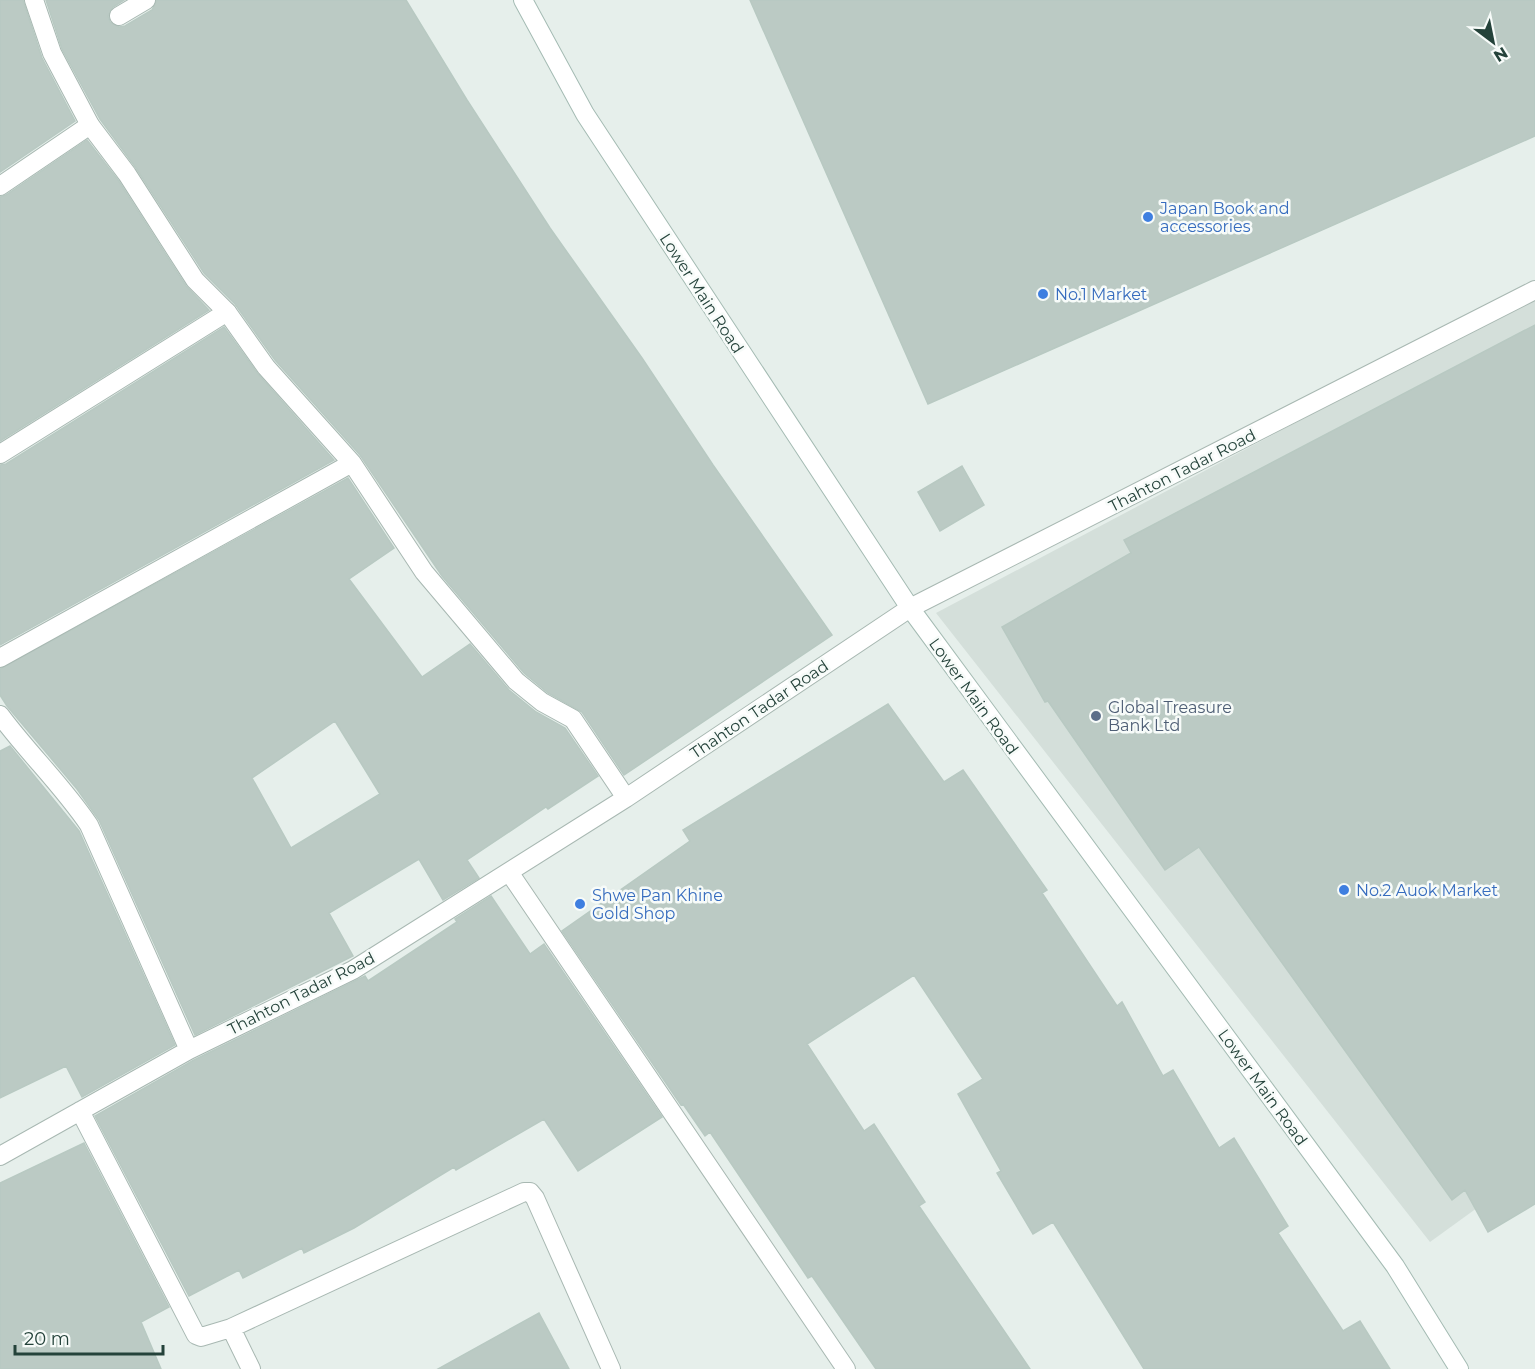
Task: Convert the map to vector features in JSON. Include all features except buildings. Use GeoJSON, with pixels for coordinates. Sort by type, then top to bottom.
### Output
{"type":"FeatureCollection","features":[{"type":"Feature","properties":{"kind":"street"},"geometry":{"type":"LineString","coordinates":[[34,0],[52,53],[90,125],[127,174],[195,280],[227,312],[267,367],[352,463],[424,572],[516,681],[542,702],[573,719],[626,798]]}},
{"type":"Feature","properties":{"kind":"street"},"geometry":{"type":"LineString","coordinates":[[119,16],[146,0]]}},
{"type":"Feature","properties":{"kind":"street","name":"Lower Main Road"},"geometry":{"type":"LineString","coordinates":[[523,0],[585,114],[910,608],[1395,1266],[1459,1369]]}},
{"type":"Feature","properties":{"kind":"street"},"geometry":{"type":"LineString","coordinates":[[0,186],[90,125]]}},
{"type":"Feature","properties":{"kind":"street","name":"Thahton Tadar Road"},"geometry":{"type":"LineString","coordinates":[[0,1156],[189,1050],[353,970],[626,798],[910,608],[1535,290]]}},
{"type":"Feature","properties":{"kind":"street"},"geometry":{"type":"LineString","coordinates":[[0,454],[227,312]]}},
{"type":"Feature","properties":{"kind":"street"},"geometry":{"type":"LineString","coordinates":[[0,658],[352,463]]}},
{"type":"Feature","properties":{"kind":"street"},"geometry":{"type":"LineString","coordinates":[[0,715],[15,737],[71,798],[89,825],[189,1050]]}},
{"type":"Feature","properties":{"kind":"street"},"geometry":{"type":"LineString","coordinates":[[509,872],[846,1369]]}},
{"type":"Feature","properties":{"kind":"street"},"geometry":{"type":"LineString","coordinates":[[80,1111],[196,1335],[201,1337],[231,1328],[524,1192],[530,1192],[536,1198],[611,1369]]}},
{"type":"Feature","properties":{"kind":"street"},"geometry":{"type":"LineString","coordinates":[[231,1328],[251,1369]]}},
{"type":"Feature","properties":{"kind":"shaded area","name":"No.2 Auok Market"},"geometry":{"type":"Polygon","coordinates":[[[1535,296],[1535,1166],[1430,1242],[936,613],[1535,296]]]}},
{"type":"Feature","properties":{"kind":"place","name":"Japan Book and accessories"},"geometry":{"type":"Point","coordinates":[1148,217]}},
{"type":"Feature","properties":{"kind":"place","name":"No.1 Market"},"geometry":{"type":"Point","coordinates":[1043,294]}},
{"type":"Feature","properties":{"kind":"place","name":"Global Treasure Bank Ltd"},"geometry":{"type":"Point","coordinates":[1096,716]}},
{"type":"Feature","properties":{"kind":"place","name":"No.2 Auok Market"},"geometry":{"type":"Point","coordinates":[1344,890]}},
{"type":"Feature","properties":{"kind":"place","name":"Shwe Pan Khine Gold Shop"},"geometry":{"type":"Point","coordinates":[580,904]}}]}
